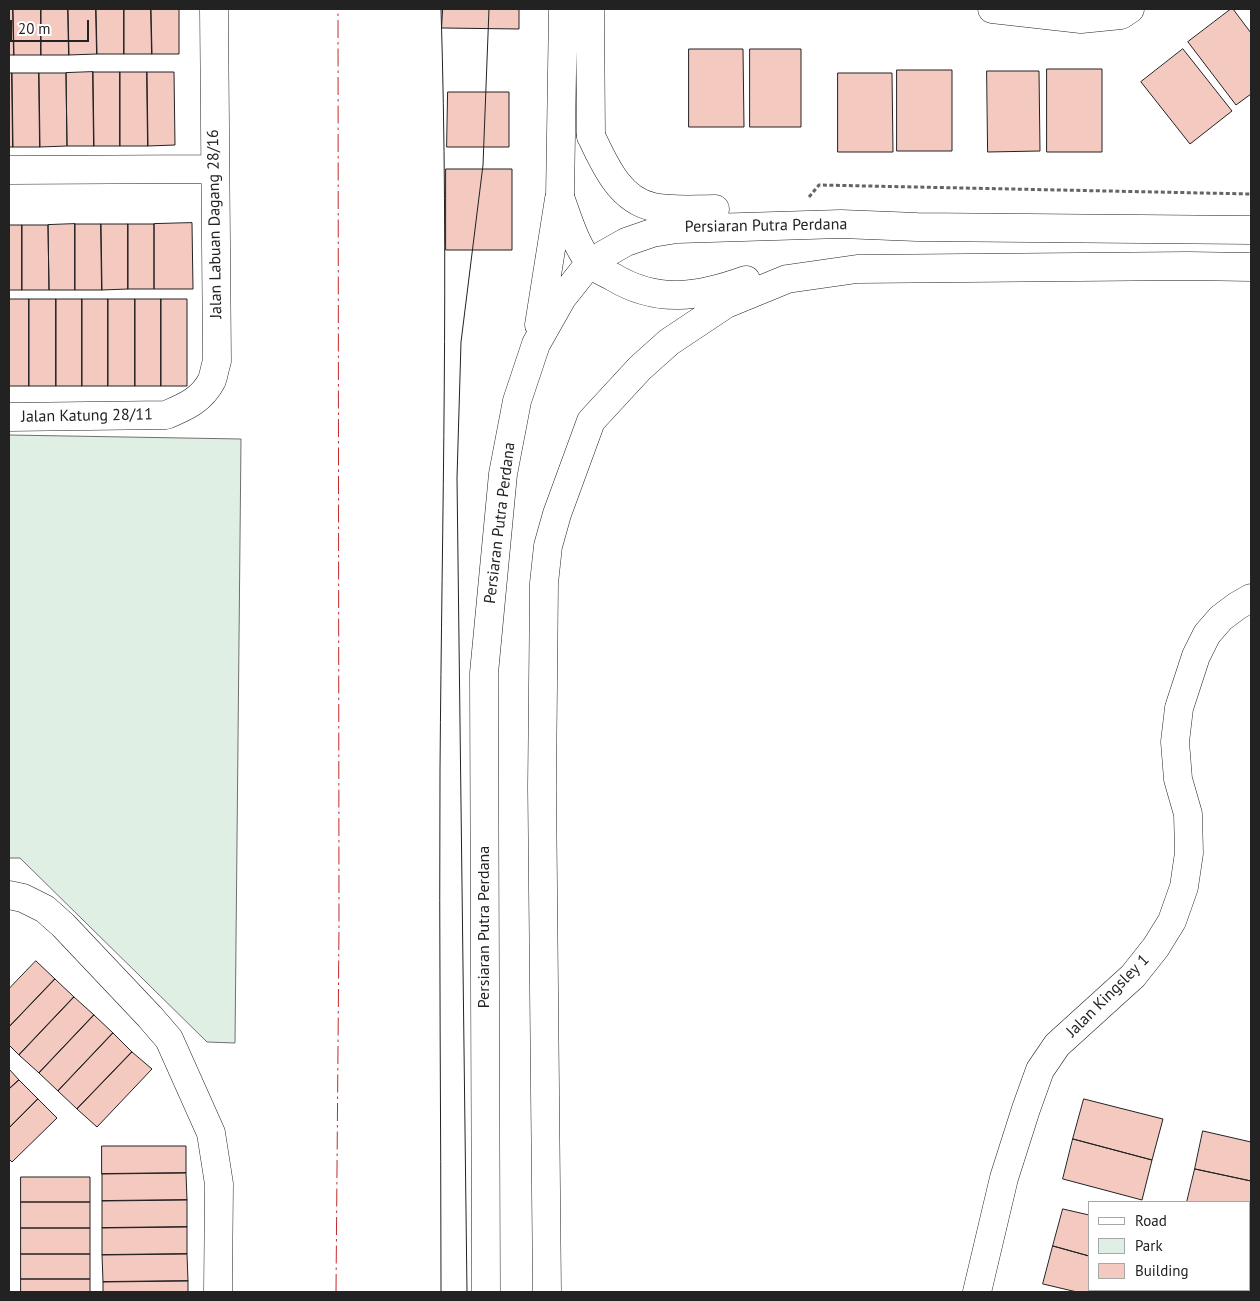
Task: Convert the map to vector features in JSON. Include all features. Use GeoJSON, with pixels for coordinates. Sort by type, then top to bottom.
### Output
{"type":"FeatureCollection","features":[{"type":"Feature","properties":{"kind":"main road","name":"Jalan Labuan Dagang 28/16"},"geometry":{"type":"LineString","coordinates":[[166,415],[186,407],[202,396],[212,380],[217,361],[214,9]]}},
{"type":"Feature","properties":{"kind":"main road"},"geometry":{"type":"LineString","coordinates":[[536,344],[560,197],[563,9]]}},
{"type":"Feature","properties":{"kind":"main road"},"geometry":{"type":"LineString","coordinates":[[590,9],[591,136],[603,162],[616,183],[636,201],[650,207],[670,209],[754,209],[841,224]]}},
{"type":"Feature","properties":{"kind":"main road"},"geometry":{"type":"LineString","coordinates":[[992,9],[1081,19],[1121,16],[1130,9]]}},
{"type":"Feature","properties":{"kind":"main road"},"geometry":{"type":"LineString","coordinates":[[9,170],[214,169]]}},
{"type":"Feature","properties":{"kind":"main road"},"geometry":{"type":"LineString","coordinates":[[560,197],[572,233],[591,264],[625,284],[648,292],[666,295],[688,295],[712,291],[792,266],[857,269],[1251,267]]}},
{"type":"Feature","properties":{"kind":"main road","name":"Persiaran Putra Perdana"},"geometry":{"type":"LineString","coordinates":[[486,1292],[484,673],[503,474],[517,401],[536,344],[562,298],[591,264],[603,255],[626,242],[652,233],[677,228],[841,224],[917,227],[1251,230]]}},
{"type":"Feature","properties":{"kind":"main road"},"geometry":{"type":"LineString","coordinates":[[547,1292],[542,836],[544,583],[548,546],[557,514],[591,421],[640,368],[670,342],[726,304],[787,279],[857,269]]}},
{"type":"Feature","properties":{"kind":"main road","name":"Jalan Katung 28/11"},"geometry":{"type":"LineString","coordinates":[[9,417],[166,415]]}},
{"type":"Feature","properties":{"kind":"main road","name":"Jalan Kingsley 1"},"geometry":{"type":"LineString","coordinates":[[977,1292],[1004,1178],[1040,1070],[1057,1045],[1133,976],[1156,947],[1172,921],[1184,887],[1189,853],[1188,814],[1178,779],[1175,742],[1179,708],[1196,656],[1207,634],[1222,618],[1251,598]]}},
{"type":"Feature","properties":{"kind":"main road"},"geometry":{"type":"LineString","coordinates":[[9,895],[23,898],[45,909],[63,925],[150,1016],[169,1039],[211,1133],[219,1184],[218,1292]]}},
{"type":"Feature","properties":{"kind":"path"},"geometry":{"type":"LineString","coordinates":[[795,216],[819,185],[1251,194]]}},
{"type":"Feature","properties":{"kind":"green space"},"geometry":{"type":"Polygon","coordinates":[[[9,435],[241,439],[235,1043],[207,1042],[20,858],[9,858],[9,435]]]}},
{"type":"Feature","properties":{"kind":"building"},"geometry":{"type":"Polygon","coordinates":[[[9,9],[13,9],[14,55],[9,55],[9,9]]]}},
{"type":"Feature","properties":{"kind":"building"},"geometry":{"type":"Polygon","coordinates":[[[13,9],[41,9],[41,55],[14,55],[13,9]]]}},
{"type":"Feature","properties":{"kind":"building"},"geometry":{"type":"Polygon","coordinates":[[[41,9],[68,9],[69,55],[41,55],[41,9]]]}},
{"type":"Feature","properties":{"kind":"building"},"geometry":{"type":"Polygon","coordinates":[[[68,9],[96,9],[97,54],[69,55],[68,9]]]}},
{"type":"Feature","properties":{"kind":"building"},"geometry":{"type":"Polygon","coordinates":[[[96,9],[124,9],[124,54],[97,54],[96,9]]]}},
{"type":"Feature","properties":{"kind":"building"},"geometry":{"type":"Polygon","coordinates":[[[124,9],[151,9],[152,54],[124,54],[124,9]]]}},
{"type":"Feature","properties":{"kind":"building"},"geometry":{"type":"Polygon","coordinates":[[[151,9],[179,9],[179,54],[152,54],[151,9]]]}},
{"type":"Feature","properties":{"kind":"building"},"geometry":{"type":"Polygon","coordinates":[[[443,9],[519,9],[519,29],[442,28],[443,9]]]}},
{"type":"Feature","properties":{"kind":"building"},"geometry":{"type":"Polygon","coordinates":[[[1233,9],[1251,33],[1251,94],[1236,105],[1188,42],[1233,9]]]}},
{"type":"Feature","properties":{"kind":"building"},"geometry":{"type":"Polygon","coordinates":[[[689,49],[743,49],[744,127],[689,127],[689,49]]]}},
{"type":"Feature","properties":{"kind":"building"},"geometry":{"type":"Polygon","coordinates":[[[750,49],[801,49],[801,127],[750,127],[750,49]]]}},
{"type":"Feature","properties":{"kind":"building"},"geometry":{"type":"Polygon","coordinates":[[[1183,49],[1232,111],[1190,144],[1141,82],[1183,49]]]}},
{"type":"Feature","properties":{"kind":"building"},"geometry":{"type":"Polygon","coordinates":[[[1047,69],[1102,69],[1102,152],[1047,152],[1047,69]]]}},
{"type":"Feature","properties":{"kind":"building"},"geometry":{"type":"Polygon","coordinates":[[[897,70],[952,70],[952,151],[897,151],[897,70]]]}},
{"type":"Feature","properties":{"kind":"building"},"geometry":{"type":"Polygon","coordinates":[[[987,71],[1039,71],[1040,151],[988,152],[987,71]]]}},
{"type":"Feature","properties":{"kind":"building"},"geometry":{"type":"Polygon","coordinates":[[[93,72],[120,72],[120,146],[94,146],[93,72]]]}},
{"type":"Feature","properties":{"kind":"building"},"geometry":{"type":"Polygon","coordinates":[[[93,72],[94,146],[67,146],[66,73],[93,72]]]}},
{"type":"Feature","properties":{"kind":"building"},"geometry":{"type":"Polygon","coordinates":[[[120,72],[147,72],[148,146],[120,146],[120,72]]]}},
{"type":"Feature","properties":{"kind":"building"},"geometry":{"type":"Polygon","coordinates":[[[147,72],[174,72],[175,145],[148,146],[147,72]]]}},
{"type":"Feature","properties":{"kind":"building"},"geometry":{"type":"Polygon","coordinates":[[[9,73],[12,73],[13,147],[9,147],[9,73]]]}},
{"type":"Feature","properties":{"kind":"building"},"geometry":{"type":"Polygon","coordinates":[[[12,73],[39,73],[40,147],[13,147],[12,73]]]}},
{"type":"Feature","properties":{"kind":"building"},"geometry":{"type":"Polygon","coordinates":[[[39,73],[66,73],[67,146],[40,147],[39,73]]]}},
{"type":"Feature","properties":{"kind":"building"},"geometry":{"type":"Polygon","coordinates":[[[838,73],[892,73],[893,152],[838,152],[838,73]]]}},
{"type":"Feature","properties":{"kind":"building"},"geometry":{"type":"Polygon","coordinates":[[[448,92],[509,92],[509,147],[447,147],[448,92]]]}},
{"type":"Feature","properties":{"kind":"building"},"geometry":{"type":"Polygon","coordinates":[[[446,169],[512,169],[512,250],[446,250],[446,169]]]}},
{"type":"Feature","properties":{"kind":"building"},"geometry":{"type":"Polygon","coordinates":[[[192,223],[193,289],[154,289],[154,224],[192,223]]]}},
{"type":"Feature","properties":{"kind":"building"},"geometry":{"type":"Polygon","coordinates":[[[75,224],[101,224],[102,290],[75,290],[75,224]]]}},
{"type":"Feature","properties":{"kind":"building"},"geometry":{"type":"Polygon","coordinates":[[[75,224],[75,290],[49,290],[48,225],[75,224]]]}},
{"type":"Feature","properties":{"kind":"building"},"geometry":{"type":"Polygon","coordinates":[[[101,224],[128,224],[128,289],[102,290],[101,224]]]}},
{"type":"Feature","properties":{"kind":"building"},"geometry":{"type":"Polygon","coordinates":[[[128,224],[154,224],[154,289],[128,289],[128,224]]]}},
{"type":"Feature","properties":{"kind":"building"},"geometry":{"type":"Polygon","coordinates":[[[9,225],[22,225],[22,290],[9,290],[9,225]]]}},
{"type":"Feature","properties":{"kind":"building"},"geometry":{"type":"Polygon","coordinates":[[[22,225],[48,225],[49,290],[22,290],[22,225]]]}},
{"type":"Feature","properties":{"kind":"building"},"geometry":{"type":"Polygon","coordinates":[[[9,299],[29,299],[29,386],[9,386],[9,299]]]}},
{"type":"Feature","properties":{"kind":"building"},"geometry":{"type":"Polygon","coordinates":[[[29,299],[56,299],[56,386],[29,386],[29,299]]]}},
{"type":"Feature","properties":{"kind":"building"},"geometry":{"type":"Polygon","coordinates":[[[56,299],[82,299],[82,386],[56,386],[56,299]]]}},
{"type":"Feature","properties":{"kind":"building"},"geometry":{"type":"Polygon","coordinates":[[[82,299],[108,299],[108,386],[82,386],[82,299]]]}},
{"type":"Feature","properties":{"kind":"building"},"geometry":{"type":"Polygon","coordinates":[[[108,299],[135,299],[135,386],[108,386],[108,299]]]}},
{"type":"Feature","properties":{"kind":"building"},"geometry":{"type":"Polygon","coordinates":[[[135,299],[161,299],[161,386],[135,386],[135,299]]]}},
{"type":"Feature","properties":{"kind":"building"},"geometry":{"type":"Polygon","coordinates":[[[161,299],[187,299],[187,386],[161,386],[161,299]]]}},
{"type":"Feature","properties":{"kind":"building"},"geometry":{"type":"Polygon","coordinates":[[[36,961],[55,979],[9,1027],[9,989],[36,961]]]}},
{"type":"Feature","properties":{"kind":"building"},"geometry":{"type":"Polygon","coordinates":[[[55,979],[74,997],[19,1055],[9,1045],[9,1027],[55,979]]]}},
{"type":"Feature","properties":{"kind":"building"},"geometry":{"type":"Polygon","coordinates":[[[74,997],[94,1015],[39,1073],[19,1055],[74,997]]]}},
{"type":"Feature","properties":{"kind":"building"},"geometry":{"type":"Polygon","coordinates":[[[94,1015],[113,1033],[58,1091],[39,1073],[94,1015]]]}},
{"type":"Feature","properties":{"kind":"building"},"geometry":{"type":"Polygon","coordinates":[[[113,1033],[132,1052],[77,1109],[58,1091],[113,1033]]]}},
{"type":"Feature","properties":{"kind":"building"},"geometry":{"type":"Polygon","coordinates":[[[132,1052],[152,1069],[97,1127],[77,1109],[132,1052]]]}},
{"type":"Feature","properties":{"kind":"building"},"geometry":{"type":"Polygon","coordinates":[[[9,1069],[19,1080],[9,1089],[9,1069]]]}},
{"type":"Feature","properties":{"kind":"building"},"geometry":{"type":"Polygon","coordinates":[[[19,1080],[38,1099],[9,1128],[9,1089],[19,1080]]]}},
{"type":"Feature","properties":{"kind":"building"},"geometry":{"type":"Polygon","coordinates":[[[38,1099],[57,1118],[12,1162],[9,1159],[9,1128],[38,1099]]]}},
{"type":"Feature","properties":{"kind":"building"},"geometry":{"type":"Polygon","coordinates":[[[1084,1099],[1163,1119],[1152,1160],[1073,1139],[1084,1099]]]}},
{"type":"Feature","properties":{"kind":"building"},"geometry":{"type":"Polygon","coordinates":[[[1203,1131],[1251,1142],[1251,1181],[1195,1169],[1203,1131]]]}},
{"type":"Feature","properties":{"kind":"building"},"geometry":{"type":"Polygon","coordinates":[[[1073,1139],[1152,1160],[1142,1200],[1063,1179],[1073,1139]]]}},
{"type":"Feature","properties":{"kind":"building"},"geometry":{"type":"Polygon","coordinates":[[[102,1146],[186,1146],[186,1173],[102,1174],[102,1146]]]}},
{"type":"Feature","properties":{"kind":"building"},"geometry":{"type":"Polygon","coordinates":[[[1195,1169],[1251,1181],[1251,1220],[1250,1201],[1187,1201],[1195,1169]]]}},
{"type":"Feature","properties":{"kind":"building"},"geometry":{"type":"Polygon","coordinates":[[[186,1173],[187,1200],[102,1201],[102,1174],[186,1173]]]}},
{"type":"Feature","properties":{"kind":"building"},"geometry":{"type":"Polygon","coordinates":[[[21,1177],[90,1177],[90,1202],[21,1202],[21,1177]]]}},
{"type":"Feature","properties":{"kind":"building"},"geometry":{"type":"Polygon","coordinates":[[[187,1200],[187,1227],[102,1228],[102,1201],[187,1200]]]}},
{"type":"Feature","properties":{"kind":"building"},"geometry":{"type":"Polygon","coordinates":[[[21,1202],[90,1202],[90,1228],[21,1228],[21,1202]]]}},
{"type":"Feature","properties":{"kind":"building"},"geometry":{"type":"Polygon","coordinates":[[[1063,1209],[1088,1215],[1088,1256],[1053,1246],[1063,1209]]]}},
{"type":"Feature","properties":{"kind":"building"},"geometry":{"type":"Polygon","coordinates":[[[187,1227],[187,1254],[102,1255],[102,1228],[187,1227]]]}},
{"type":"Feature","properties":{"kind":"building"},"geometry":{"type":"Polygon","coordinates":[[[21,1228],[90,1228],[90,1254],[21,1254],[21,1228]]]}},
{"type":"Feature","properties":{"kind":"building"},"geometry":{"type":"Polygon","coordinates":[[[1053,1246],[1088,1256],[1088,1291],[1112,1291],[1077,1292],[1043,1284],[1053,1246]]]}},
{"type":"Feature","properties":{"kind":"building"},"geometry":{"type":"Polygon","coordinates":[[[21,1254],[90,1254],[90,1279],[21,1279],[21,1254]]]}},
{"type":"Feature","properties":{"kind":"building"},"geometry":{"type":"Polygon","coordinates":[[[187,1254],[188,1281],[103,1282],[102,1255],[187,1254]]]}},
{"type":"Feature","properties":{"kind":"building"},"geometry":{"type":"Polygon","coordinates":[[[1251,1254],[1251,1292],[1205,1291],[1250,1291],[1251,1254]]]}},
{"type":"Feature","properties":{"kind":"building"},"geometry":{"type":"Polygon","coordinates":[[[21,1279],[90,1279],[90,1292],[21,1292],[21,1279]]]}},
{"type":"Feature","properties":{"kind":"building"},"geometry":{"type":"Polygon","coordinates":[[[188,1281],[188,1292],[103,1292],[103,1282],[188,1281]]]}},
{"type":"Feature","properties":{"kind":"building"},"geometry":{"type":"Polygon","coordinates":[[[1205,1291],[1213,1292],[1171,1292],[1205,1291]]]}},
{"type":"Feature","properties":{"kind":"tram line"},"geometry":{"type":"LineString","coordinates":[[441,9],[445,294],[440,835],[441,1292]]}},
{"type":"Feature","properties":{"kind":"tram line"},"geometry":{"type":"LineString","coordinates":[[467,1292],[457,478],[461,342],[483,165],[489,9]]}},
{"type":"Feature","properties":{"kind":"power"},"geometry":{"type":"LineString","coordinates":[[336,1292],[339,925],[338,9]]}}]}
